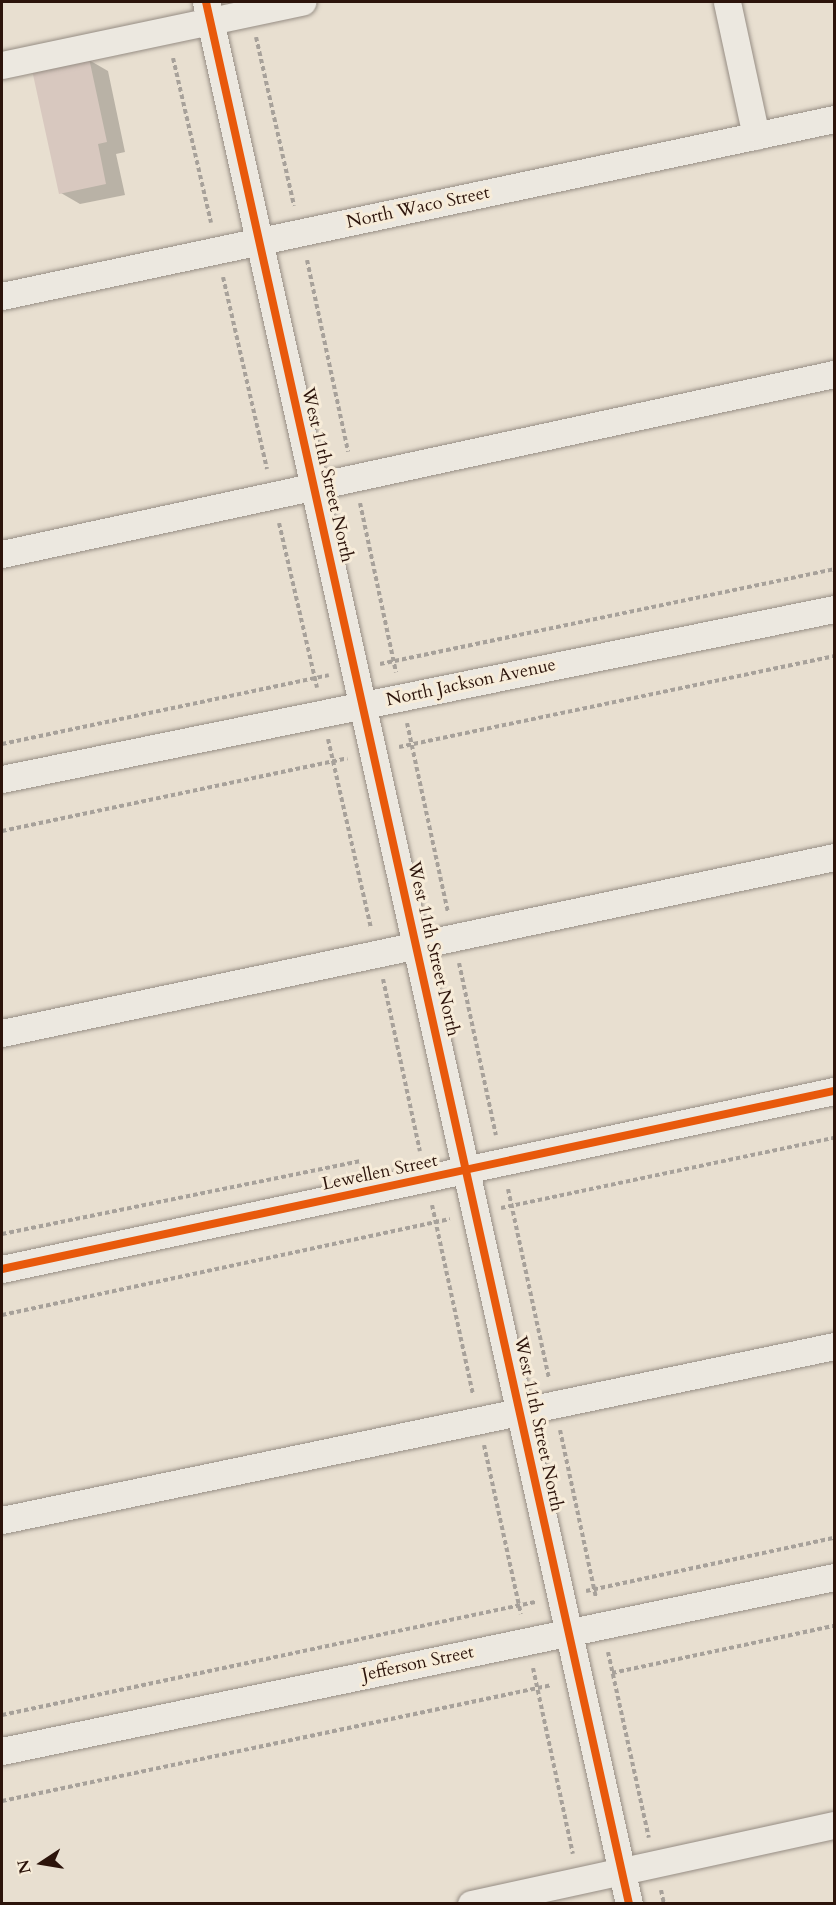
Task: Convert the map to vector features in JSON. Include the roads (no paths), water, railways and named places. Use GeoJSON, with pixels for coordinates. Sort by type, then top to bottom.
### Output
{"type":"FeatureCollection","features":[{"type":"Feature","properties":{"kind":"street"},"geometry":{"type":"LineString","coordinates":[[2,65],[208,11],[251,12],[302,2]]}},
{"type":"Feature","properties":{"kind":"street"},"geometry":{"type":"LineString","coordinates":[[727,2],[756,136]]}},
{"type":"Feature","properties":{"kind":"street","name":"West 11th Street North"},"geometry":{"type":"LineString","coordinates":[[208,11],[629,1904]]}},
{"type":"Feature","properties":{"kind":"street","name":"North Waco Street"},"geometry":{"type":"LineString","coordinates":[[2,297],[834,119]]}},
{"type":"Feature","properties":{"kind":"street"},"geometry":{"type":"LineString","coordinates":[[2,554],[315,489],[834,374]]}},
{"type":"Feature","properties":{"kind":"street","name":"North Jackson Avenue"},"geometry":{"type":"LineString","coordinates":[[2,779],[834,609]]}},
{"type":"Feature","properties":{"kind":"street"},"geometry":{"type":"LineString","coordinates":[[2,1033],[834,857]]}},
{"type":"Feature","properties":{"kind":"street","name":"Lewellen Street"},"geometry":{"type":"LineString","coordinates":[[2,1269],[834,1091]]}},
{"type":"Feature","properties":{"kind":"street"},"geometry":{"type":"LineString","coordinates":[[2,1520],[834,1346]]}},
{"type":"Feature","properties":{"kind":"street","name":"Jefferson Street"},"geometry":{"type":"LineString","coordinates":[[2,1751],[834,1576]]}},
{"type":"Feature","properties":{"kind":"street"},"geometry":{"type":"LineString","coordinates":[[471,1904],[834,1825]]}}]}
